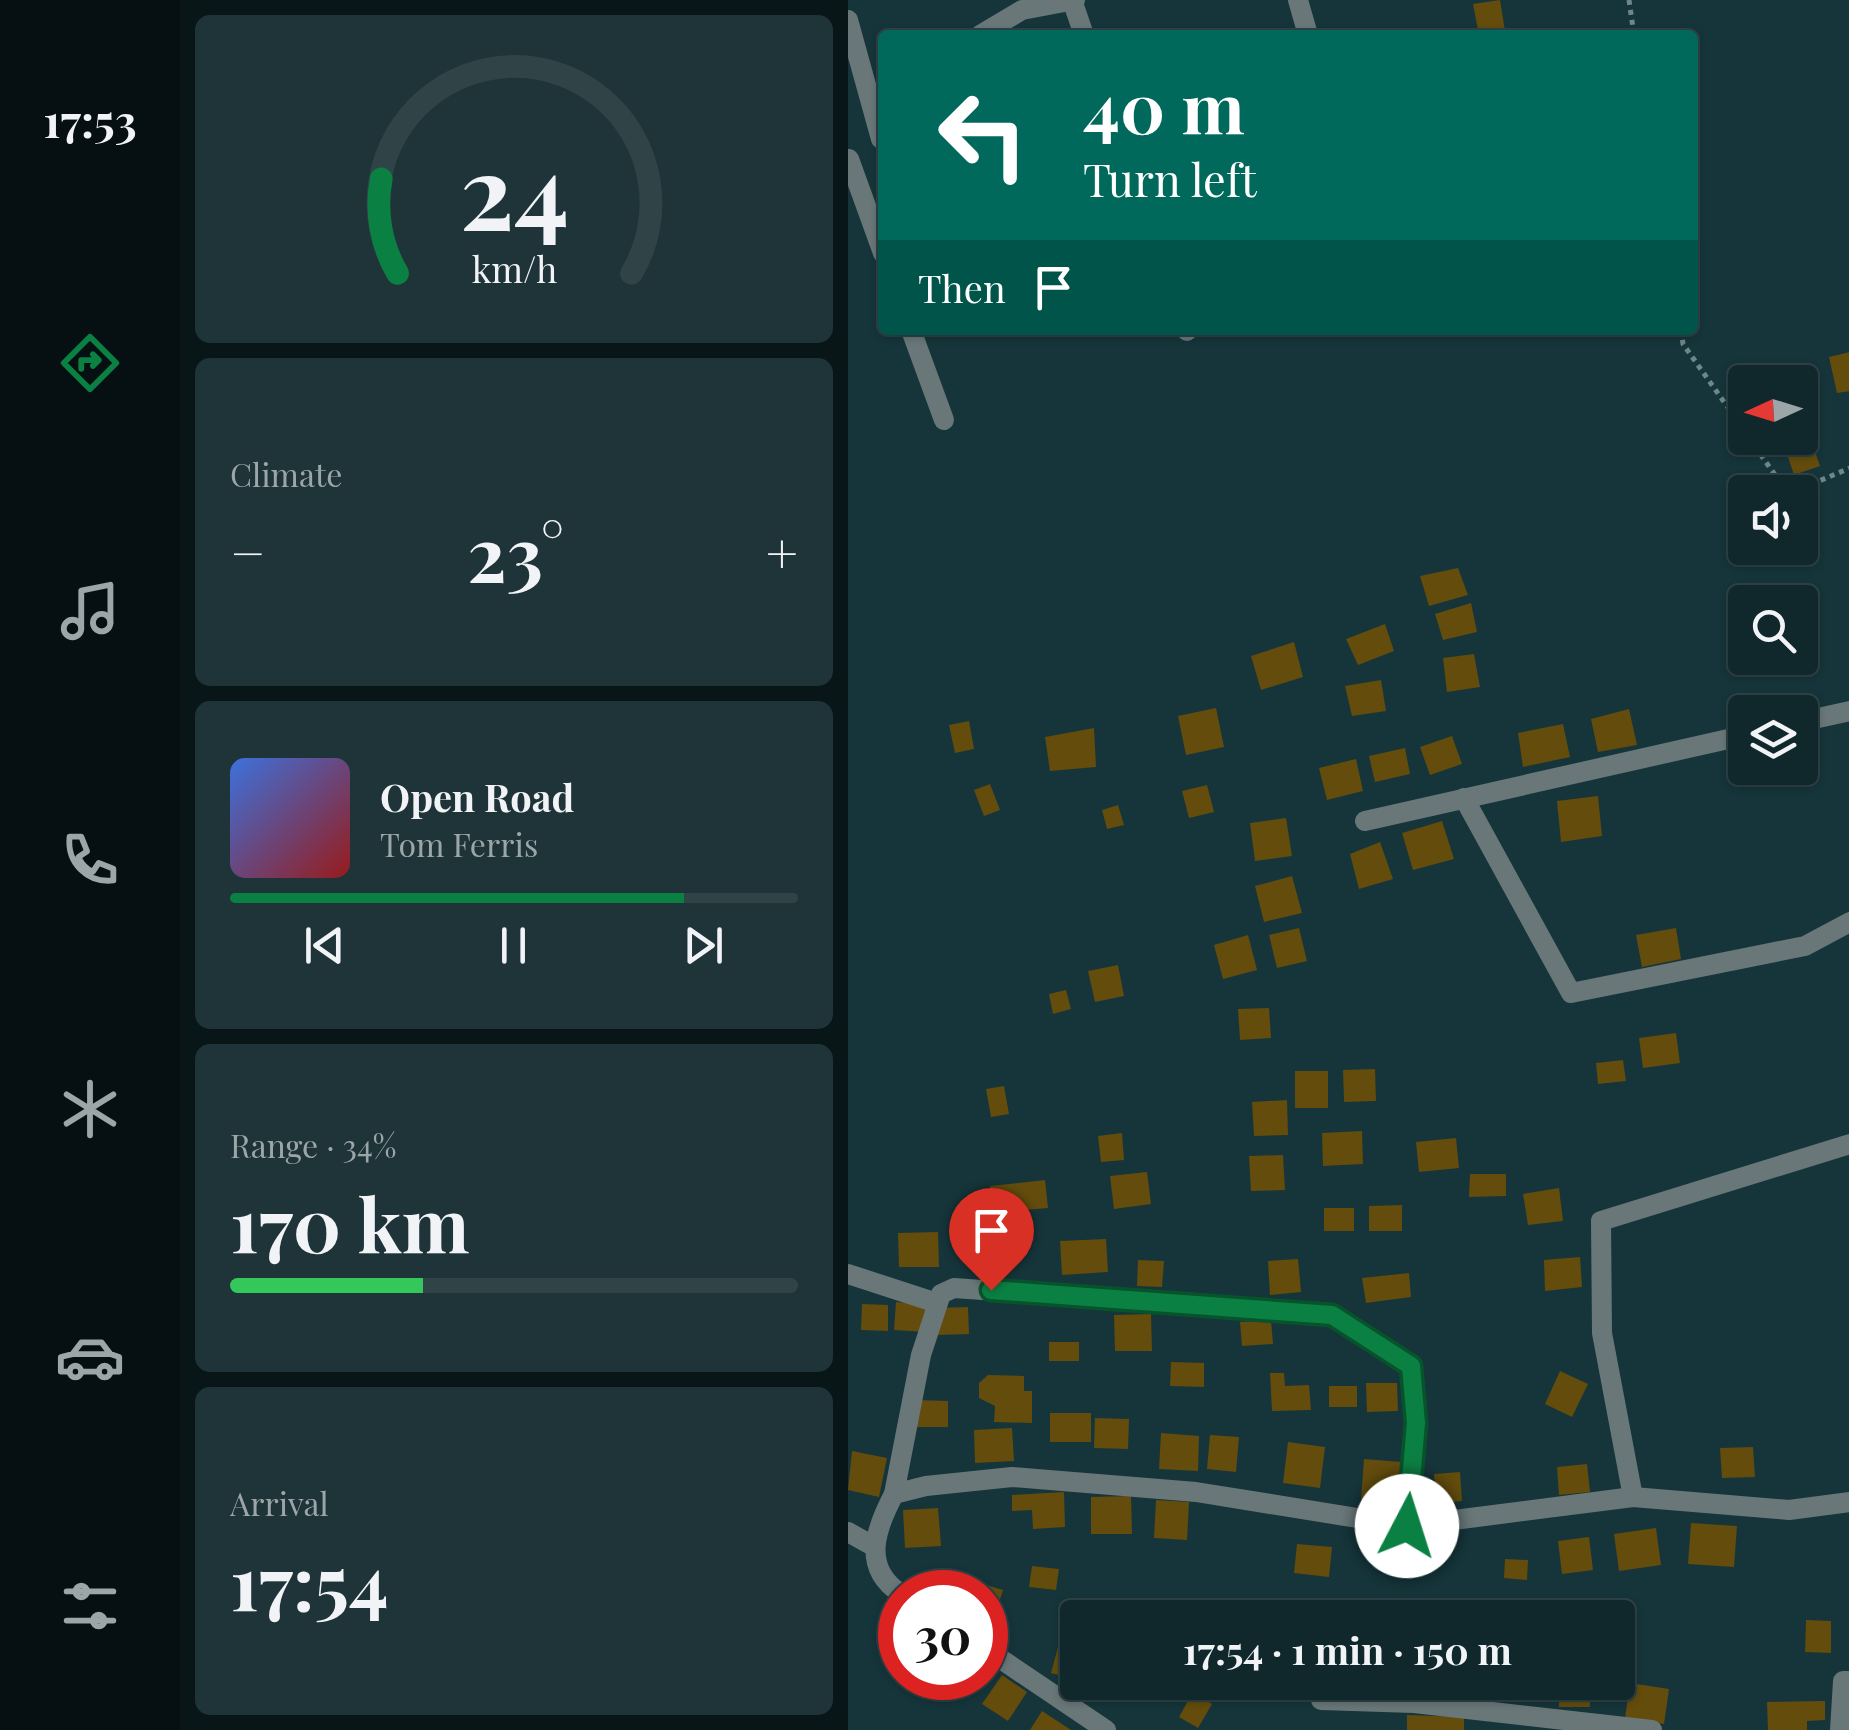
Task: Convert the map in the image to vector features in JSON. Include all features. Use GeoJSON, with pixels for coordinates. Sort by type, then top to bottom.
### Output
{"type":"FeatureCollection","features":[{"type":"Feature","properties":{"kind":"street"},"geometry":{"type":"LineString","coordinates":[[1298,0],[1307,30]]}},
{"type":"Feature","properties":{"kind":"street"},"geometry":{"type":"LineString","coordinates":[[988,30],[1022,10],[1073,1],[1082,30]]}},
{"type":"Feature","properties":{"kind":"street"},"geometry":{"type":"LineString","coordinates":[[848,20],[878,124]]}},
{"type":"Feature","properties":{"kind":"street"},"geometry":{"type":"LineString","coordinates":[[878,140],[848,159],[878,239]]}},
{"type":"Feature","properties":{"kind":"street"},"geometry":{"type":"LineString","coordinates":[[913,335],[944,420]]}},
{"type":"Feature","properties":{"kind":"street"},"geometry":{"type":"LineString","coordinates":[[1818,718],[1850,711]]}},
{"type":"Feature","properties":{"kind":"street"},"geometry":{"type":"LineString","coordinates":[[1365,821],[1728,739]]}},
{"type":"Feature","properties":{"kind":"street"},"geometry":{"type":"LineString","coordinates":[[1464,798],[1571,993],[1805,946],[1850,922]]}},
{"type":"Feature","properties":{"kind":"street"},"geometry":{"type":"LineString","coordinates":[[1633,1497],[1602,1334],[1601,1221],[1850,1144]]}},
{"type":"Feature","properties":{"kind":"street"},"geometry":{"type":"LineString","coordinates":[[848,1274],[937,1303]]}},
{"type":"Feature","properties":{"kind":"street"},"geometry":{"type":"LineString","coordinates":[[882,1570],[873,1546],[894,1494],[921,1355],[940,1294],[954,1288],[1332,1315],[1411,1366],[1416,1423],[1407,1526]]}},
{"type":"Feature","properties":{"kind":"street"},"geometry":{"type":"LineString","coordinates":[[894,1494],[926,1486],[1012,1477],[1196,1492],[1407,1526],[1633,1497],[1790,1510],[1850,1502]]}},
{"type":"Feature","properties":{"kind":"street"},"geometry":{"type":"LineString","coordinates":[[848,1532],[873,1546]]}},
{"type":"Feature","properties":{"kind":"street"},"geometry":{"type":"LineString","coordinates":[[1008,1664],[1106,1730]]}},
{"type":"Feature","properties":{"kind":"street"},"geometry":{"type":"LineString","coordinates":[[1840,1730],[1842,1681],[1850,1682]]}},
{"type":"Feature","properties":{"kind":"street"},"geometry":{"type":"LineString","coordinates":[[1321,1700],[1414,1703],[1652,1730]]}},
{"type":"Feature","properties":{"kind":"path"},"geometry":{"type":"LineString","coordinates":[[1628,0],[1633,30]]}},
{"type":"Feature","properties":{"kind":"path"},"geometry":{"type":"LineString","coordinates":[[1682,335],[1683,344],[1728,408]]}},
{"type":"Feature","properties":{"kind":"path"},"geometry":{"type":"LineString","coordinates":[[1762,455],[1777,475]]}},
{"type":"Feature","properties":{"kind":"path"},"geometry":{"type":"LineString","coordinates":[[1818,481],[1850,468]]}},
{"type":"Feature","properties":{"kind":"building"},"geometry":{"type":"Polygon","coordinates":[[[1500,0],[1505,30],[1478,30],[1473,4],[1500,0]]]}},
{"type":"Feature","properties":{"kind":"building"},"geometry":{"type":"Polygon","coordinates":[[[1850,352],[1850,391],[1837,393],[1829,357],[1850,352]]]}},
{"type":"Feature","properties":{"kind":"building"},"geometry":{"type":"Polygon","coordinates":[[[1787,455],[1816,455],[1820,466],[1794,475],[1787,455]]]}},
{"type":"Feature","properties":{"kind":"building"},"geometry":{"type":"Polygon","coordinates":[[[1458,568],[1468,595],[1429,606],[1420,576],[1458,568]]]}},
{"type":"Feature","properties":{"kind":"building"},"geometry":{"type":"Polygon","coordinates":[[[1471,603],[1477,632],[1443,640],[1435,614],[1471,603]]]}},
{"type":"Feature","properties":{"kind":"building"},"geometry":{"type":"Polygon","coordinates":[[[1385,624],[1394,651],[1358,665],[1346,639],[1385,624]]]}},
{"type":"Feature","properties":{"kind":"building"},"geometry":{"type":"Polygon","coordinates":[[[1294,642],[1303,677],[1261,690],[1251,656],[1294,642]]]}},
{"type":"Feature","properties":{"kind":"building"},"geometry":{"type":"Polygon","coordinates":[[[1474,654],[1480,687],[1447,692],[1443,658],[1474,654]]]}},
{"type":"Feature","properties":{"kind":"building"},"geometry":{"type":"Polygon","coordinates":[[[1381,680],[1386,711],[1352,716],[1345,686],[1381,680]]]}},
{"type":"Feature","properties":{"kind":"building"},"geometry":{"type":"Polygon","coordinates":[[[1216,708],[1224,747],[1186,755],[1178,716],[1216,708]]]}},
{"type":"Feature","properties":{"kind":"building"},"geometry":{"type":"Polygon","coordinates":[[[1629,709],[1637,745],[1598,752],[1591,719],[1629,709]]]}},
{"type":"Feature","properties":{"kind":"building"},"geometry":{"type":"Polygon","coordinates":[[[969,721],[974,749],[955,753],[949,725],[969,721]]]}},
{"type":"Feature","properties":{"kind":"building"},"geometry":{"type":"Polygon","coordinates":[[[1563,724],[1570,757],[1523,767],[1518,733],[1563,724]]]}},
{"type":"Feature","properties":{"kind":"building"},"geometry":{"type":"Polygon","coordinates":[[[1094,728],[1096,767],[1050,771],[1045,737],[1094,728]]]}},
{"type":"Feature","properties":{"kind":"building"},"geometry":{"type":"Polygon","coordinates":[[[1452,736],[1462,764],[1430,775],[1420,747],[1452,736]]]}},
{"type":"Feature","properties":{"kind":"building"},"geometry":{"type":"Polygon","coordinates":[[[1405,748],[1410,774],[1375,782],[1369,756],[1405,748]]]}},
{"type":"Feature","properties":{"kind":"building"},"geometry":{"type":"Polygon","coordinates":[[[1356,759],[1363,791],[1327,800],[1319,768],[1356,759]]]}},
{"type":"Feature","properties":{"kind":"building"},"geometry":{"type":"Polygon","coordinates":[[[990,784],[1000,810],[984,816],[974,790],[990,784]]]}},
{"type":"Feature","properties":{"kind":"building"},"geometry":{"type":"Polygon","coordinates":[[[1207,785],[1214,812],[1189,818],[1182,791],[1207,785]]]}},
{"type":"Feature","properties":{"kind":"building"},"geometry":{"type":"Polygon","coordinates":[[[1598,796],[1602,836],[1561,842],[1557,801],[1598,796]]]}},
{"type":"Feature","properties":{"kind":"building"},"geometry":{"type":"Polygon","coordinates":[[[1118,805],[1124,825],[1107,829],[1102,810],[1118,805]]]}},
{"type":"Feature","properties":{"kind":"building"},"geometry":{"type":"Polygon","coordinates":[[[1286,818],[1292,856],[1255,861],[1250,823],[1286,818]]]}},
{"type":"Feature","properties":{"kind":"building"},"geometry":{"type":"Polygon","coordinates":[[[1442,821],[1454,859],[1413,870],[1402,833],[1442,821]]]}},
{"type":"Feature","properties":{"kind":"building"},"geometry":{"type":"Polygon","coordinates":[[[1380,842],[1393,879],[1359,889],[1350,854],[1380,842]]]}},
{"type":"Feature","properties":{"kind":"building"},"geometry":{"type":"Polygon","coordinates":[[[1292,876],[1302,913],[1264,922],[1255,886],[1292,876]]]}},
{"type":"Feature","properties":{"kind":"building"},"geometry":{"type":"Polygon","coordinates":[[[1299,928],[1307,961],[1277,968],[1269,935],[1299,928]]]}},
{"type":"Feature","properties":{"kind":"building"},"geometry":{"type":"Polygon","coordinates":[[[1676,928],[1681,959],[1642,967],[1636,935],[1676,928]]]}},
{"type":"Feature","properties":{"kind":"building"},"geometry":{"type":"Polygon","coordinates":[[[1248,935],[1257,970],[1223,979],[1214,945],[1248,935]]]}},
{"type":"Feature","properties":{"kind":"building"},"geometry":{"type":"Polygon","coordinates":[[[1118,965],[1124,996],[1095,1002],[1088,971],[1118,965]]]}},
{"type":"Feature","properties":{"kind":"building"},"geometry":{"type":"Polygon","coordinates":[[[1066,990],[1071,1009],[1053,1014],[1049,994],[1066,990]]]}},
{"type":"Feature","properties":{"kind":"building"},"geometry":{"type":"Polygon","coordinates":[[[1269,1008],[1271,1038],[1240,1040],[1238,1009],[1269,1008]]]}},
{"type":"Feature","properties":{"kind":"building"},"geometry":{"type":"Polygon","coordinates":[[[1676,1033],[1680,1063],[1643,1068],[1639,1038],[1676,1033]]]}},
{"type":"Feature","properties":{"kind":"building"},"geometry":{"type":"Polygon","coordinates":[[[1623,1060],[1626,1081],[1598,1084],[1596,1063],[1623,1060]]]}},
{"type":"Feature","properties":{"kind":"building"},"geometry":{"type":"Polygon","coordinates":[[[1375,1069],[1376,1101],[1344,1102],[1343,1070],[1375,1069]]]}},
{"type":"Feature","properties":{"kind":"building"},"geometry":{"type":"Polygon","coordinates":[[[1295,1071],[1328,1071],[1328,1108],[1295,1108],[1295,1071]]]}},
{"type":"Feature","properties":{"kind":"building"},"geometry":{"type":"Polygon","coordinates":[[[1004,1086],[1009,1114],[991,1117],[986,1089],[1004,1086]]]}},
{"type":"Feature","properties":{"kind":"building"},"geometry":{"type":"Polygon","coordinates":[[[1287,1100],[1288,1135],[1254,1136],[1252,1102],[1287,1100]]]}},
{"type":"Feature","properties":{"kind":"building"},"geometry":{"type":"Polygon","coordinates":[[[1362,1131],[1363,1164],[1323,1166],[1322,1133],[1362,1131]]]}},
{"type":"Feature","properties":{"kind":"building"},"geometry":{"type":"Polygon","coordinates":[[[1122,1133],[1124,1160],[1101,1162],[1098,1136],[1122,1133]]]}},
{"type":"Feature","properties":{"kind":"building"},"geometry":{"type":"Polygon","coordinates":[[[1456,1138],[1459,1168],[1419,1172],[1416,1142],[1456,1138]]]}},
{"type":"Feature","properties":{"kind":"building"},"geometry":{"type":"Polygon","coordinates":[[[1283,1155],[1285,1190],[1251,1191],[1249,1156],[1283,1155]]]}},
{"type":"Feature","properties":{"kind":"building"},"geometry":{"type":"Polygon","coordinates":[[[1147,1172],[1151,1204],[1114,1209],[1110,1176],[1147,1172]]]}},
{"type":"Feature","properties":{"kind":"building"},"geometry":{"type":"Polygon","coordinates":[[[1470,1174],[1506,1174],[1506,1196],[1469,1197],[1470,1174]]]}},
{"type":"Feature","properties":{"kind":"building"},"geometry":{"type":"Polygon","coordinates":[[[1045,1180],[1048,1208],[992,1213],[990,1186],[1045,1180]]]}},
{"type":"Feature","properties":{"kind":"building"},"geometry":{"type":"Polygon","coordinates":[[[1559,1188],[1563,1221],[1528,1225],[1523,1194],[1559,1188]]]}},
{"type":"Feature","properties":{"kind":"building"},"geometry":{"type":"Polygon","coordinates":[[[1402,1205],[1402,1231],[1369,1231],[1369,1206],[1402,1205]]]}},
{"type":"Feature","properties":{"kind":"building"},"geometry":{"type":"Polygon","coordinates":[[[1324,1208],[1354,1208],[1354,1231],[1324,1231],[1324,1208]]]}},
{"type":"Feature","properties":{"kind":"building"},"geometry":{"type":"Polygon","coordinates":[[[938,1232],[939,1267],[899,1267],[898,1233],[938,1232]]]}},
{"type":"Feature","properties":{"kind":"building"},"geometry":{"type":"Polygon","coordinates":[[[1106,1239],[1108,1272],[1062,1275],[1060,1241],[1106,1239]]]}},
{"type":"Feature","properties":{"kind":"building"},"geometry":{"type":"Polygon","coordinates":[[[1580,1257],[1582,1287],[1545,1291],[1544,1260],[1580,1257]]]}},
{"type":"Feature","properties":{"kind":"building"},"geometry":{"type":"Polygon","coordinates":[[[1298,1259],[1301,1292],[1270,1295],[1268,1261],[1298,1259]]]}},
{"type":"Feature","properties":{"kind":"building"},"geometry":{"type":"Polygon","coordinates":[[[1138,1260],[1164,1261],[1162,1287],[1137,1286],[1138,1260]]]}},
{"type":"Feature","properties":{"kind":"building"},"geometry":{"type":"Polygon","coordinates":[[[1409,1273],[1411,1297],[1366,1303],[1362,1278],[1409,1273]]]}},
{"type":"Feature","properties":{"kind":"building"},"geometry":{"type":"Polygon","coordinates":[[[896,1302],[928,1304],[926,1332],[894,1330],[896,1302]]]}},
{"type":"Feature","properties":{"kind":"building"},"geometry":{"type":"Polygon","coordinates":[[[862,1304],[888,1305],[888,1331],[861,1330],[862,1304]]]}},
{"type":"Feature","properties":{"kind":"building"},"geometry":{"type":"Polygon","coordinates":[[[968,1307],[969,1334],[938,1335],[937,1308],[968,1307]]]}},
{"type":"Feature","properties":{"kind":"building"},"geometry":{"type":"Polygon","coordinates":[[[1151,1314],[1152,1351],[1115,1351],[1114,1315],[1151,1314]]]}},
{"type":"Feature","properties":{"kind":"building"},"geometry":{"type":"Polygon","coordinates":[[[1271,1320],[1273,1344],[1242,1346],[1240,1322],[1271,1320]]]}},
{"type":"Feature","properties":{"kind":"building"},"geometry":{"type":"Polygon","coordinates":[[[1049,1342],[1079,1342],[1079,1361],[1049,1361],[1049,1342]]]}},
{"type":"Feature","properties":{"kind":"building"},"geometry":{"type":"Polygon","coordinates":[[[1171,1362],[1204,1363],[1204,1387],[1170,1386],[1171,1362]]]}},
{"type":"Feature","properties":{"kind":"building"},"geometry":{"type":"Polygon","coordinates":[[[1560,1371],[1588,1384],[1572,1417],[1545,1404],[1560,1371]]]}},
{"type":"Feature","properties":{"kind":"building"},"geometry":{"type":"Polygon","coordinates":[[[1270,1373],[1284,1373],[1285,1386],[1309,1385],[1311,1410],[1272,1411],[1270,1373]]]}},
{"type":"Feature","properties":{"kind":"building"},"geometry":{"type":"Polygon","coordinates":[[[988,1375],[1024,1376],[1024,1391],[1032,1391],[1032,1423],[994,1422],[995,1406],[979,1398],[979,1383],[988,1375]]]}},
{"type":"Feature","properties":{"kind":"building"},"geometry":{"type":"Polygon","coordinates":[[[1366,1383],[1397,1383],[1398,1411],[1367,1412],[1366,1383]]]}},
{"type":"Feature","properties":{"kind":"building"},"geometry":{"type":"Polygon","coordinates":[[[1329,1386],[1357,1386],[1357,1407],[1329,1407],[1329,1386]]]}},
{"type":"Feature","properties":{"kind":"building"},"geometry":{"type":"Polygon","coordinates":[[[916,1400],[948,1401],[948,1427],[916,1427],[916,1400]]]}},
{"type":"Feature","properties":{"kind":"building"},"geometry":{"type":"Polygon","coordinates":[[[1050,1413],[1091,1413],[1091,1442],[1050,1442],[1050,1413]]]}},
{"type":"Feature","properties":{"kind":"building"},"geometry":{"type":"Polygon","coordinates":[[[1095,1418],[1129,1419],[1128,1449],[1094,1448],[1095,1418]]]}},
{"type":"Feature","properties":{"kind":"building"},"geometry":{"type":"Polygon","coordinates":[[[1012,1428],[1014,1461],[975,1463],[974,1430],[1012,1428]]]}},
{"type":"Feature","properties":{"kind":"building"},"geometry":{"type":"Polygon","coordinates":[[[1161,1433],[1199,1436],[1198,1471],[1159,1469],[1161,1433]]]}},
{"type":"Feature","properties":{"kind":"building"},"geometry":{"type":"Polygon","coordinates":[[[1210,1435],[1239,1437],[1236,1472],[1207,1469],[1210,1435]]]}},
{"type":"Feature","properties":{"kind":"building"},"geometry":{"type":"Polygon","coordinates":[[[1288,1442],[1325,1447],[1320,1488],[1283,1483],[1288,1442]]]}},
{"type":"Feature","properties":{"kind":"building"},"geometry":{"type":"Polygon","coordinates":[[[1753,1447],[1755,1477],[1722,1478],[1720,1448],[1753,1447]]]}},
{"type":"Feature","properties":{"kind":"building"},"geometry":{"type":"Polygon","coordinates":[[[852,1451],[887,1458],[879,1497],[848,1490],[852,1451]]]}},
{"type":"Feature","properties":{"kind":"building"},"geometry":{"type":"Polygon","coordinates":[[[1364,1459],[1401,1462],[1399,1503],[1361,1500],[1364,1459]]]}},
{"type":"Feature","properties":{"kind":"building"},"geometry":{"type":"Polygon","coordinates":[[[1587,1464],[1590,1492],[1559,1495],[1557,1467],[1587,1464]]]}},
{"type":"Feature","properties":{"kind":"building"},"geometry":{"type":"Polygon","coordinates":[[[1460,1472],[1462,1501],[1436,1503],[1434,1474],[1460,1472]]]}},
{"type":"Feature","properties":{"kind":"building"},"geometry":{"type":"Polygon","coordinates":[[[1064,1492],[1065,1527],[1033,1529],[1032,1510],[1012,1511],[1012,1495],[1064,1492]]]}},
{"type":"Feature","properties":{"kind":"building"},"geometry":{"type":"Polygon","coordinates":[[[1131,1496],[1132,1534],[1091,1534],[1091,1497],[1131,1496]]]}},
{"type":"Feature","properties":{"kind":"building"},"geometry":{"type":"Polygon","coordinates":[[[1156,1500],[1189,1502],[1187,1540],[1154,1538],[1156,1500]]]}},
{"type":"Feature","properties":{"kind":"building"},"geometry":{"type":"Polygon","coordinates":[[[938,1508],[941,1546],[905,1548],[903,1510],[938,1508]]]}},
{"type":"Feature","properties":{"kind":"building"},"geometry":{"type":"Polygon","coordinates":[[[1691,1523],[1737,1526],[1734,1567],[1688,1564],[1691,1523]]]}},
{"type":"Feature","properties":{"kind":"building"},"geometry":{"type":"Polygon","coordinates":[[[1656,1528],[1661,1565],[1619,1571],[1614,1534],[1656,1528]]]}},
{"type":"Feature","properties":{"kind":"building"},"geometry":{"type":"Polygon","coordinates":[[[1589,1537],[1593,1570],[1562,1574],[1558,1541],[1589,1537]]]}},
{"type":"Feature","properties":{"kind":"building"},"geometry":{"type":"Polygon","coordinates":[[[1297,1544],[1332,1547],[1329,1577],[1294,1573],[1297,1544]]]}},
{"type":"Feature","properties":{"kind":"building"},"geometry":{"type":"Polygon","coordinates":[[[1505,1559],[1528,1560],[1527,1580],[1504,1578],[1505,1559]]]}},
{"type":"Feature","properties":{"kind":"building"},"geometry":{"type":"Polygon","coordinates":[[[1032,1566],[1059,1569],[1056,1590],[1029,1587],[1032,1566]]]}},
{"type":"Feature","properties":{"kind":"building"},"geometry":{"type":"Polygon","coordinates":[[[1806,1620],[1831,1621],[1831,1653],[1805,1652],[1806,1620]]]}},
{"type":"Feature","properties":{"kind":"building"},"geometry":{"type":"Polygon","coordinates":[[[1058,1647],[1060,1648],[1060,1675],[1051,1673],[1058,1647]]]}},
{"type":"Feature","properties":{"kind":"building"},"geometry":{"type":"Polygon","coordinates":[[[1008,1679],[1027,1692],[1008,1721],[982,1704],[985,1700],[1008,1700],[1008,1679]]]}},
{"type":"Feature","properties":{"kind":"building"},"geometry":{"type":"Polygon","coordinates":[[[1635,1684],[1669,1689],[1664,1724],[1625,1718],[1628,1700],[1635,1700],[1635,1684]]]}},
{"type":"Feature","properties":{"kind":"building"},"geometry":{"type":"Polygon","coordinates":[[[1189,1700],[1212,1704],[1198,1728],[1179,1717],[1189,1700]]]}},
{"type":"Feature","properties":{"kind":"building"},"geometry":{"type":"Polygon","coordinates":[[[1559,1700],[1590,1700],[1590,1707],[1559,1707],[1559,1700]]]}},
{"type":"Feature","properties":{"kind":"building"},"geometry":{"type":"Polygon","coordinates":[[[1825,1701],[1825,1720],[1807,1721],[1807,1730],[1768,1730],[1767,1702],[1825,1701]]]}},
{"type":"Feature","properties":{"kind":"building"},"geometry":{"type":"Polygon","coordinates":[[[1042,1711],[1071,1730],[1030,1730],[1042,1711]]]}},
{"type":"Feature","properties":{"kind":"building"},"geometry":{"type":"Polygon","coordinates":[[[1407,1715],[1464,1717],[1464,1730],[1407,1730],[1407,1715]]]}},
{"type":"Feature","properties":{"kind":"route"},"geometry":{"type":"LineString","coordinates":[[991,1290],[1332,1315],[1411,1366],[1416,1423],[1407,1526]]}}]}
